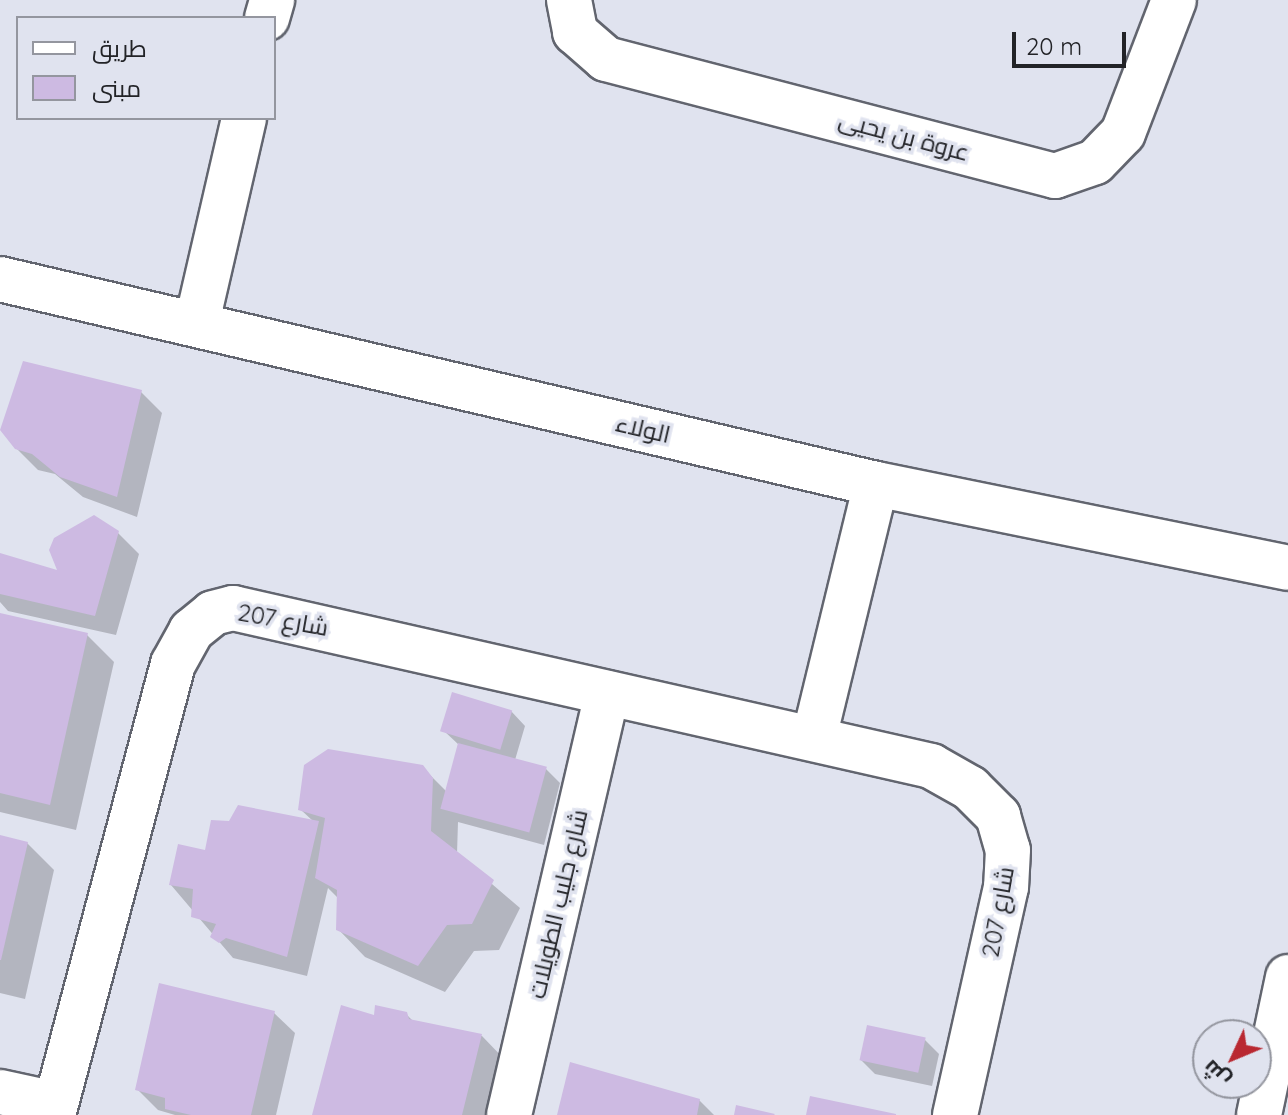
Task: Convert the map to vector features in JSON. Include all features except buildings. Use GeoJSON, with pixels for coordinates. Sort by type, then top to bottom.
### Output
{"type":"FeatureCollection","features":[{"type":"Feature","properties":{"kind":"street","name":"عروة بن يحيى"},"geometry":{"type":"LineString","coordinates":[[569,0],[575,32],[606,59],[1055,176],[1095,162],[1123,133],[1174,0]]}},
{"type":"Feature","properties":{"kind":"street"},"geometry":{"type":"LineString","coordinates":[[197,322],[244,120]]}},
{"type":"Feature","properties":{"kind":"street","name":"الولاء"},"geometry":{"type":"LineString","coordinates":[[0,279],[197,322],[876,484],[1287,564]]}},
{"type":"Feature","properties":{"kind":"street"},"geometry":{"type":"LineString","coordinates":[[814,738],[876,484]]}},
{"type":"Feature","properties":{"kind":"street","name":"شارع 207"},"geometry":{"type":"LineString","coordinates":[[0,1092],[54,1110],[173,664],[191,631],[213,613],[233,608],[931,766],[970,788],[998,816],[1008,850],[1006,887],[955,1115]]}},
{"type":"Feature","properties":{"kind":"street","name":"شارع جليب الطويلات"},"geometry":{"type":"LineString","coordinates":[[509,1115],[607,693]]}},
{"type":"Feature","properties":{"kind":"street"},"geometry":{"type":"LineString","coordinates":[[1259,1115],[1288,977]]}}]}
